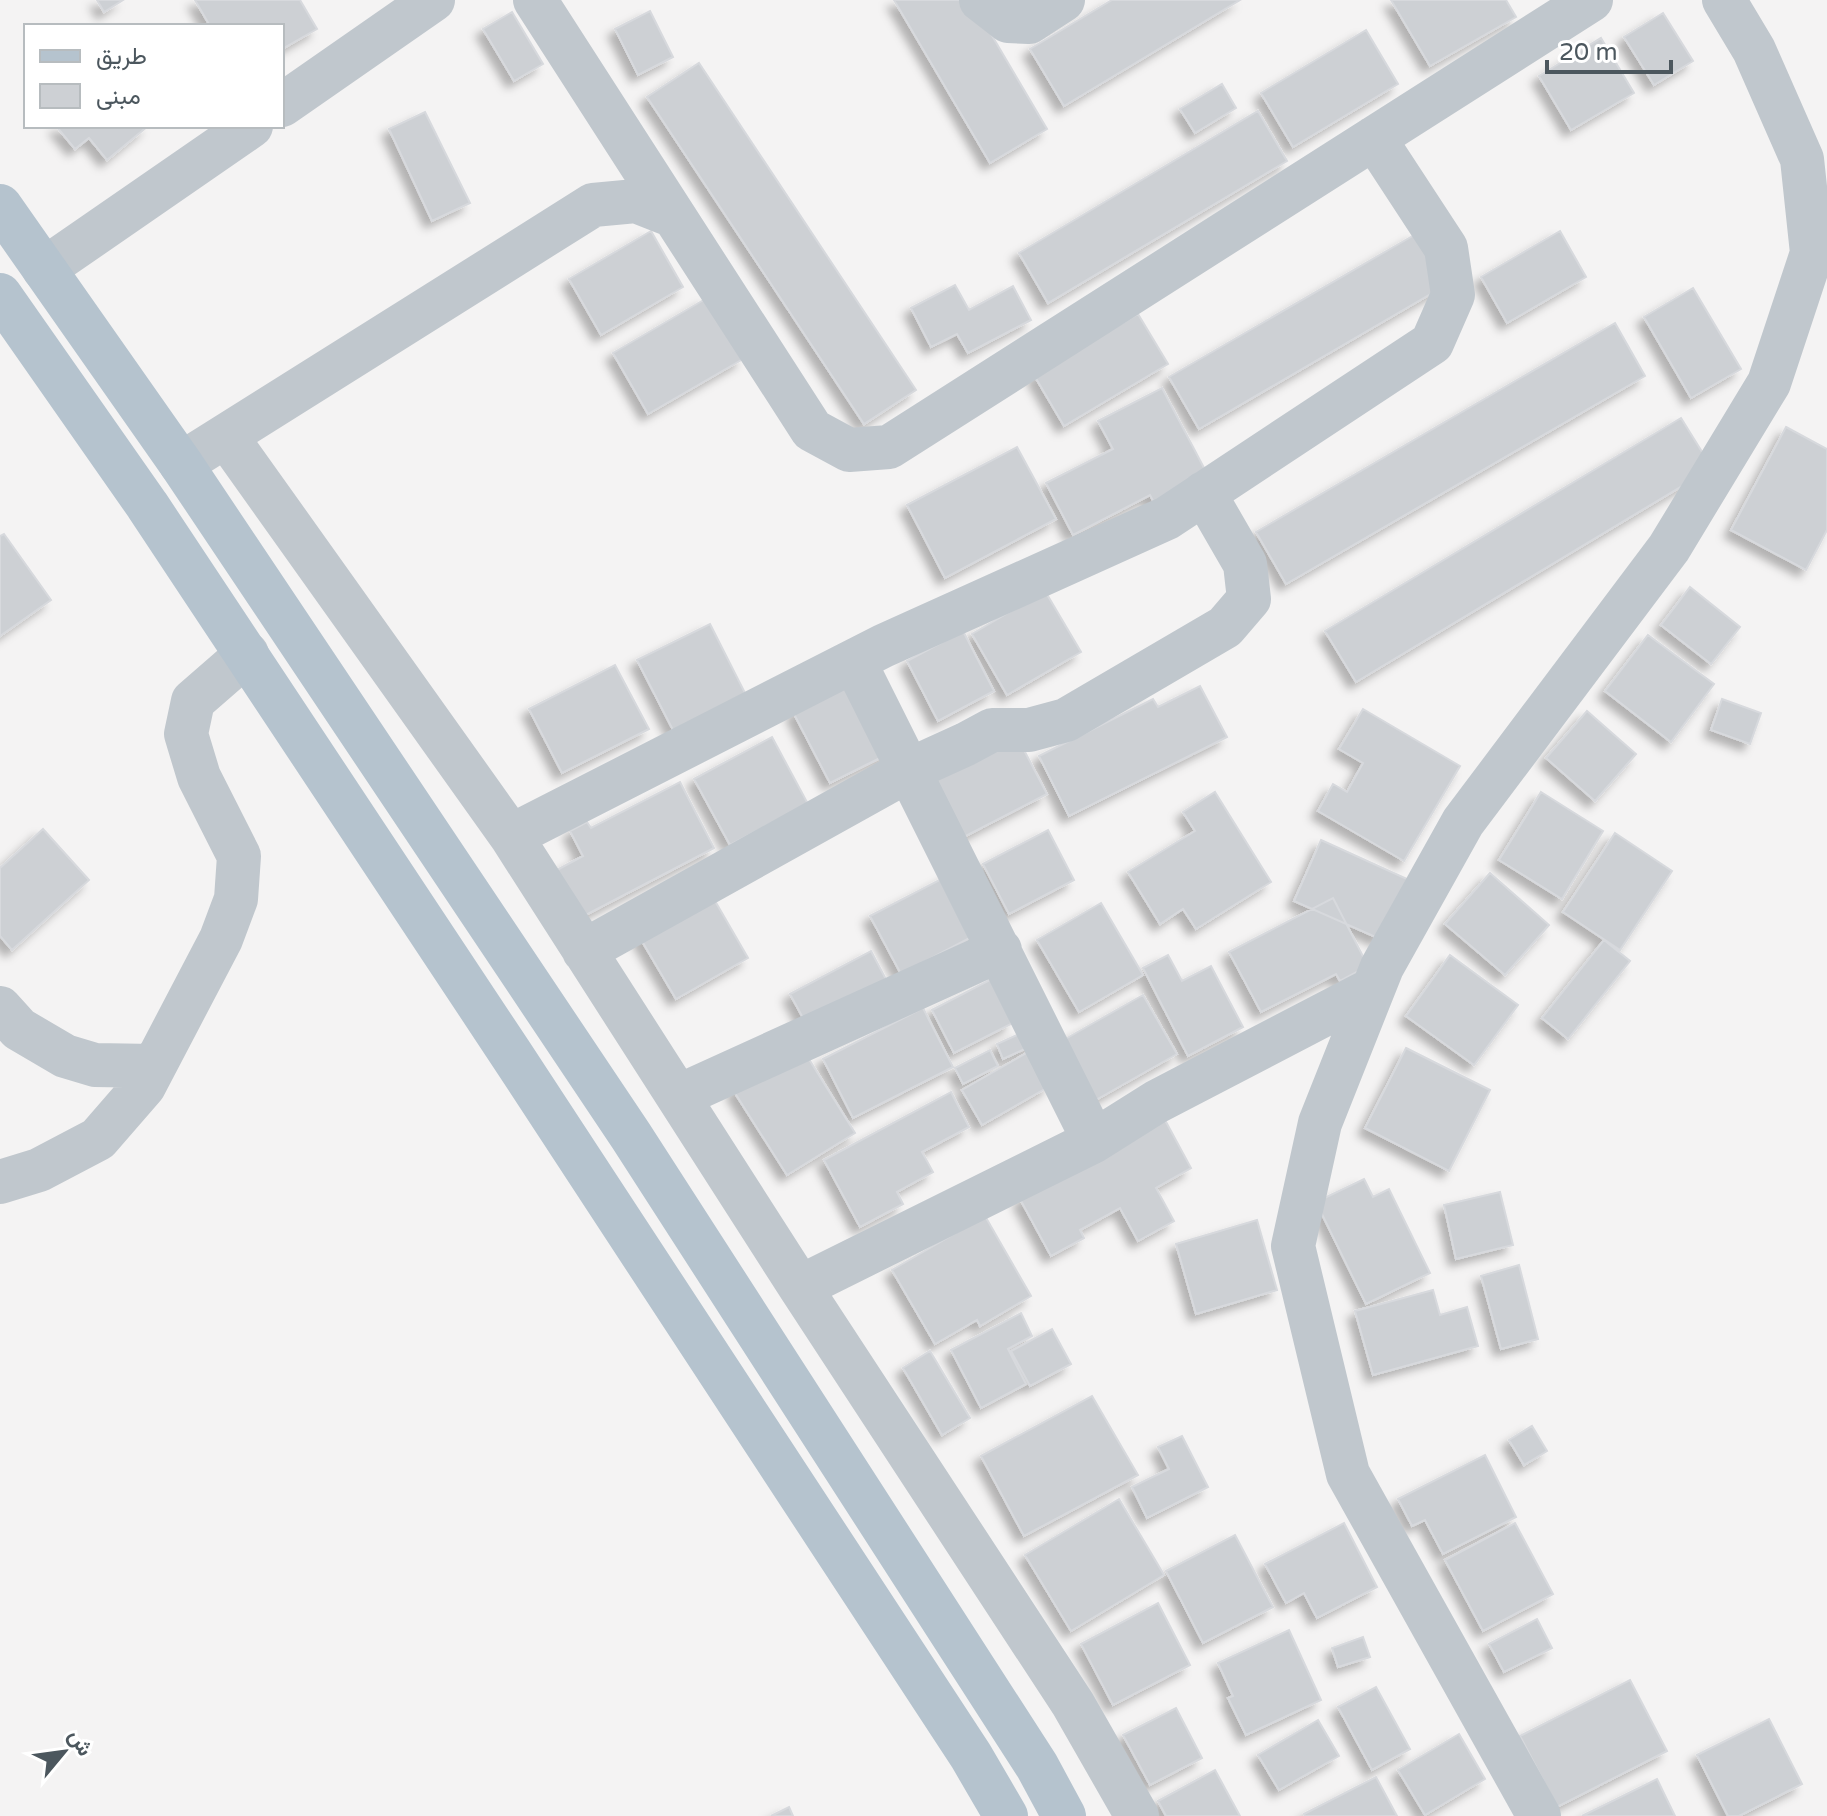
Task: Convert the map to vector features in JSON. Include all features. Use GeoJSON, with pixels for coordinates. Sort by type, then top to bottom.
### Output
{"type":"FeatureCollection","features":[{"type":"Feature","properties":{"kind":"main road"},"geometry":{"type":"LineString","coordinates":[[0,206],[181,464],[631,1136],[1037,1766],[1064,1816]]}},
{"type":"Feature","properties":{"kind":"main road"},"geometry":{"type":"LineString","coordinates":[[0,295],[247,654],[945,1716],[1006,1816]]}},
{"type":"Feature","properties":{"kind":"street"},"geometry":{"type":"LineString","coordinates":[[284,104],[433,0]]}},
{"type":"Feature","properties":{"kind":"street"},"geometry":{"type":"LineString","coordinates":[[535,0],[812,430],[849,450],[889,447],[1591,0]]}},
{"type":"Feature","properties":{"kind":"street"},"geometry":{"type":"LineString","coordinates":[[981,0],[1008,21],[1029,22],[1063,0]]}},
{"type":"Feature","properties":{"kind":"street"},"geometry":{"type":"LineString","coordinates":[[1539,1816],[1348,1474],[1293,1246],[1320,1123],[1382,967],[1463,822],[1669,548],[1769,383],[1819,247],[1802,159],[1754,50],[1724,0]]}},
{"type":"Feature","properties":{"kind":"street"},"geometry":{"type":"LineString","coordinates":[[44,269],[248,128]]}},
{"type":"Feature","properties":{"kind":"street"},"geometry":{"type":"LineString","coordinates":[[511,836],[883,646],[1167,518],[1432,343],[1453,295],[1446,248],[1374,138]]}},
{"type":"Feature","properties":{"kind":"street"},"geometry":{"type":"LineString","coordinates":[[181,464],[593,205],[636,201],[674,216]]}},
{"type":"Feature","properties":{"kind":"street"},"geometry":{"type":"LineString","coordinates":[[226,436],[511,836],[800,1287],[1073,1704],[1137,1816]]}},
{"type":"Feature","properties":{"kind":"street"},"geometry":{"type":"LineString","coordinates":[[584,951],[909,770],[992,730],[1029,730],[1066,720],[1225,627],[1249,599],[1245,564],[1204,493]]}},
{"type":"Feature","properties":{"kind":"street"},"geometry":{"type":"LineString","coordinates":[[0,1182],[39,1170],[98,1139],[144,1086],[221,939],[236,899],[239,856],[199,777],[186,734],[193,701],[247,654]]}},
{"type":"Feature","properties":{"kind":"street"},"geometry":{"type":"LineString","coordinates":[[854,661],[1094,1141]]}},
{"type":"Feature","properties":{"kind":"street"},"geometry":{"type":"LineString","coordinates":[[679,1096],[1000,950]]}},
{"type":"Feature","properties":{"kind":"street"},"geometry":{"type":"LineString","coordinates":[[800,1287],[1094,1141],[1156,1102],[1373,989]]}},
{"type":"Feature","properties":{"kind":"street"},"geometry":{"type":"LineString","coordinates":[[0,1008],[19,1029],[65,1056],[95,1065],[154,1066]]}},
{"type":"Feature","properties":{"kind":"building"},"geometry":{"type":"Polygon","coordinates":[[[97,0],[123,0],[104,12],[97,0]]]}},
{"type":"Feature","properties":{"kind":"building"},"geometry":{"type":"Polygon","coordinates":[[[195,0],[300,0],[317,29],[284,48],[284,24],[209,24],[195,0]]]}},
{"type":"Feature","properties":{"kind":"building"},"geometry":{"type":"Polygon","coordinates":[[[894,0],[971,0],[1047,129],[990,163],[894,0]]]}},
{"type":"Feature","properties":{"kind":"building"},"geometry":{"type":"Polygon","coordinates":[[[1112,0],[1240,0],[1064,106],[1030,49],[1112,0]]]}},
{"type":"Feature","properties":{"kind":"building"},"geometry":{"type":"Polygon","coordinates":[[[1391,0],[1506,0],[1516,17],[1430,66],[1391,0]]]}},
{"type":"Feature","properties":{"kind":"building"},"geometry":{"type":"Polygon","coordinates":[[[650,11],[673,57],[638,75],[615,29],[650,11]]]}},
{"type":"Feature","properties":{"kind":"building"},"geometry":{"type":"Polygon","coordinates":[[[512,12],[543,64],[514,81],[483,29],[512,12]]]}},
{"type":"Feature","properties":{"kind":"building"},"geometry":{"type":"Polygon","coordinates":[[[1663,13],[1693,61],[1654,85],[1624,37],[1663,13]]]}},
{"type":"Feature","properties":{"kind":"building"},"geometry":{"type":"Polygon","coordinates":[[[1366,30],[1398,84],[1293,147],[1261,93],[1366,30]]]}},
{"type":"Feature","properties":{"kind":"building"},"geometry":{"type":"Polygon","coordinates":[[[1601,38],[1634,93],[1571,130],[1539,76],[1601,38]]]}},
{"type":"Feature","properties":{"kind":"building"},"geometry":{"type":"Polygon","coordinates":[[[699,63],[916,390],[864,424],[647,97],[699,63]]]}},
{"type":"Feature","properties":{"kind":"building"},"geometry":{"type":"Polygon","coordinates":[[[1222,84],[1236,108],[1195,133],[1180,109],[1222,84]]]}},
{"type":"Feature","properties":{"kind":"building"},"geometry":{"type":"Polygon","coordinates":[[[1258,111],[1287,161],[1048,303],[1019,253],[1258,111]]]}},
{"type":"Feature","properties":{"kind":"building"},"geometry":{"type":"Polygon","coordinates":[[[425,112],[470,203],[432,221],[389,129],[425,112]]]}},
{"type":"Feature","properties":{"kind":"building"},"geometry":{"type":"Polygon","coordinates":[[[58,128],[146,128],[107,160],[89,138],[75,149],[58,128]]]}},
{"type":"Feature","properties":{"kind":"building"},"geometry":{"type":"Polygon","coordinates":[[[651,231],[683,287],[601,335],[569,279],[651,231]]]}},
{"type":"Feature","properties":{"kind":"building"},"geometry":{"type":"Polygon","coordinates":[[[1560,231],[1586,277],[1507,323],[1481,277],[1560,231]]]}},
{"type":"Feature","properties":{"kind":"building"},"geometry":{"type":"Polygon","coordinates":[[[1416,234],[1446,285],[1199,429],[1169,377],[1416,234]]]}},
{"type":"Feature","properties":{"kind":"building"},"geometry":{"type":"Polygon","coordinates":[[[955,285],[969,310],[1013,286],[1031,320],[968,353],[957,334],[931,347],[911,308],[955,285]]]}},
{"type":"Feature","properties":{"kind":"building"},"geometry":{"type":"Polygon","coordinates":[[[1693,288],[1741,369],[1691,398],[1644,317],[1693,288]]]}},
{"type":"Feature","properties":{"kind":"building"},"geometry":{"type":"Polygon","coordinates":[[[707,298],[743,359],[648,414],[613,353],[707,298]]]}},
{"type":"Feature","properties":{"kind":"building"},"geometry":{"type":"Polygon","coordinates":[[[1138,314],[1168,364],[1064,426],[1034,375],[1138,314]]]}},
{"type":"Feature","properties":{"kind":"building"},"geometry":{"type":"Polygon","coordinates":[[[1615,323],[1645,376],[1286,584],[1256,532],[1615,323]]]}},
{"type":"Feature","properties":{"kind":"building"},"geometry":{"type":"Polygon","coordinates":[[[1162,388],[1213,485],[1159,512],[1150,495],[1073,535],[1046,483],[1113,449],[1098,421],[1162,388]]]}},
{"type":"Feature","properties":{"kind":"building"},"geometry":{"type":"Polygon","coordinates":[[[1681,418],[1712,468],[1356,682],[1325,631],[1681,418]]]}},
{"type":"Feature","properties":{"kind":"building"},"geometry":{"type":"Polygon","coordinates":[[[1786,427],[1827,449],[1827,530],[1806,570],[1731,530],[1786,427]]]}},
{"type":"Feature","properties":{"kind":"building"},"geometry":{"type":"Polygon","coordinates":[[[1017,447],[1056,519],[945,578],[907,505],[1017,447]]]}},
{"type":"Feature","properties":{"kind":"building"},"geometry":{"type":"Polygon","coordinates":[[[4,534],[51,600],[0,636],[0,536],[4,534]]]}},
{"type":"Feature","properties":{"kind":"building"},"geometry":{"type":"Polygon","coordinates":[[[1690,587],[1740,627],[1711,664],[1661,625],[1690,587]]]}},
{"type":"Feature","properties":{"kind":"building"},"geometry":{"type":"Polygon","coordinates":[[[1045,591],[1081,652],[1007,695],[972,634],[1045,591]]]}},
{"type":"Feature","properties":{"kind":"building"},"geometry":{"type":"Polygon","coordinates":[[[710,624],[746,695],[674,732],[637,660],[710,624]]]}},
{"type":"Feature","properties":{"kind":"building"},"geometry":{"type":"Polygon","coordinates":[[[963,631],[994,691],[938,721],[907,661],[963,631]]]}},
{"type":"Feature","properties":{"kind":"building"},"geometry":{"type":"Polygon","coordinates":[[[1648,635],[1714,684],[1671,742],[1605,691],[1648,635]]]}},
{"type":"Feature","properties":{"kind":"building"},"geometry":{"type":"Polygon","coordinates":[[[615,665],[649,729],[562,773],[529,709],[615,665]]]}},
{"type":"Feature","properties":{"kind":"building"},"geometry":{"type":"Polygon","coordinates":[[[857,679],[894,751],[830,783],[793,712],[857,679]]]}},
{"type":"Feature","properties":{"kind":"building"},"geometry":{"type":"Polygon","coordinates":[[[1200,686],[1227,737],[1069,816],[1039,756],[1153,699],[1158,707],[1200,686]]]}},
{"type":"Feature","properties":{"kind":"building"},"geometry":{"type":"Polygon","coordinates":[[[1722,699],[1761,713],[1750,744],[1711,730],[1722,699]]]}},
{"type":"Feature","properties":{"kind":"building"},"geometry":{"type":"Polygon","coordinates":[[[1363,709],[1460,766],[1404,861],[1318,811],[1333,784],[1347,792],[1363,763],[1339,749],[1363,709]]]}},
{"type":"Feature","properties":{"kind":"building"},"geometry":{"type":"Polygon","coordinates":[[[1587,711],[1636,754],[1595,801],[1546,758],[1587,711]]]}},
{"type":"Feature","properties":{"kind":"building"},"geometry":{"type":"Polygon","coordinates":[[[1014,731],[1047,794],[958,840],[925,778],[1014,731]]]}},
{"type":"Feature","properties":{"kind":"building"},"geometry":{"type":"Polygon","coordinates":[[[772,737],[808,804],[730,845],[694,779],[772,737]]]}},
{"type":"Feature","properties":{"kind":"building"},"geometry":{"type":"Polygon","coordinates":[[[680,782],[714,848],[580,918],[555,871],[583,856],[570,831],[587,822],[591,828],[680,782]]]}},
{"type":"Feature","properties":{"kind":"building"},"geometry":{"type":"Polygon","coordinates":[[[1215,792],[1271,882],[1196,929],[1183,909],[1160,924],[1128,872],[1195,831],[1183,812],[1215,792]]]}},
{"type":"Feature","properties":{"kind":"building"},"geometry":{"type":"Polygon","coordinates":[[[1541,792],[1603,831],[1562,899],[1499,860],[1541,792]]]}},
{"type":"Feature","properties":{"kind":"building"},"geometry":{"type":"Polygon","coordinates":[[[43,829],[89,880],[12,950],[0,936],[0,868],[43,829]]]}},
{"type":"Feature","properties":{"kind":"building"},"geometry":{"type":"Polygon","coordinates":[[[1048,830],[1074,880],[1009,914],[983,864],[1048,830]]]}},
{"type":"Feature","properties":{"kind":"building"},"geometry":{"type":"Polygon","coordinates":[[[1615,833],[1672,871],[1620,950],[1563,912],[1615,833]]]}},
{"type":"Feature","properties":{"kind":"building"},"geometry":{"type":"Polygon","coordinates":[[[1321,840],[1407,879],[1380,939],[1294,901],[1321,840]]]}},
{"type":"Feature","properties":{"kind":"building"},"geometry":{"type":"Polygon","coordinates":[[[955,872],[985,930],[901,974],[870,916],[955,872]]]}},
{"type":"Feature","properties":{"kind":"building"},"geometry":{"type":"Polygon","coordinates":[[[1490,873],[1549,925],[1505,975],[1445,924],[1490,873]]]}},
{"type":"Feature","properties":{"kind":"building"},"geometry":{"type":"Polygon","coordinates":[[[711,894],[748,958],[676,999],[639,936],[711,894]]]}},
{"type":"Feature","properties":{"kind":"building"},"geometry":{"type":"Polygon","coordinates":[[[1333,898],[1368,966],[1340,981],[1336,974],[1261,1012],[1229,952],[1333,898]]]}},
{"type":"Feature","properties":{"kind":"building"},"geometry":{"type":"Polygon","coordinates":[[[1101,903],[1143,975],[1079,1012],[1037,940],[1101,903]]]}},
{"type":"Feature","properties":{"kind":"building"},"geometry":{"type":"Polygon","coordinates":[[[1604,940],[1630,961],[1568,1039],[1542,1018],[1604,940]]]}},
{"type":"Feature","properties":{"kind":"building"},"geometry":{"type":"Polygon","coordinates":[[[871,951],[889,985],[809,1029],[790,994],[871,951]]]}},
{"type":"Feature","properties":{"kind":"building"},"geometry":{"type":"Polygon","coordinates":[[[1168,955],[1182,981],[1211,966],[1243,1027],[1188,1056],[1143,968],[1168,955]]]}},
{"type":"Feature","properties":{"kind":"building"},"geometry":{"type":"Polygon","coordinates":[[[1450,955],[1518,1005],[1474,1065],[1406,1016],[1450,955]]]}},
{"type":"Feature","properties":{"kind":"building"},"geometry":{"type":"Polygon","coordinates":[[[1007,971],[1011,1024],[954,1053],[932,1010],[1007,971]]]}},
{"type":"Feature","properties":{"kind":"building"},"geometry":{"type":"Polygon","coordinates":[[[1143,995],[1177,1054],[1094,1101],[1060,1042],[1143,995]]]}},
{"type":"Feature","properties":{"kind":"building"},"geometry":{"type":"Polygon","coordinates":[[[923,1008],[953,1067],[853,1118],[823,1059],[923,1008]]]}},
{"type":"Feature","properties":{"kind":"building"},"geometry":{"type":"Polygon","coordinates":[[[1019,1034],[1044,1040],[1003,1059],[997,1044],[1019,1034]]]}},
{"type":"Feature","properties":{"kind":"building"},"geometry":{"type":"Polygon","coordinates":[[[802,1048],[855,1133],[787,1175],[733,1090],[802,1048]]]}},
{"type":"Feature","properties":{"kind":"building"},"geometry":{"type":"Polygon","coordinates":[[[1406,1048],[1490,1090],[1449,1171],[1365,1128],[1406,1048]]]}},
{"type":"Feature","properties":{"kind":"building"},"geometry":{"type":"Polygon","coordinates":[[[990,1050],[998,1066],[963,1084],[955,1068],[990,1050]]]}},
{"type":"Feature","properties":{"kind":"building"},"geometry":{"type":"Polygon","coordinates":[[[1030,1051],[1050,1086],[982,1125],[962,1090],[1030,1051]]]}},
{"type":"Feature","properties":{"kind":"building"},"geometry":{"type":"Polygon","coordinates":[[[951,1092],[969,1127],[922,1152],[933,1172],[897,1192],[903,1204],[860,1227],[824,1160],[951,1092]]]}},
{"type":"Feature","properties":{"kind":"building"},"geometry":{"type":"Polygon","coordinates":[[[1165,1120],[1191,1168],[1156,1188],[1174,1221],[1138,1241],[1120,1208],[1080,1230],[1084,1238],[1051,1256],[1020,1199],[1165,1120]]]}},
{"type":"Feature","properties":{"kind":"building"},"geometry":{"type":"Polygon","coordinates":[[[1364,1179],[1373,1197],[1389,1189],[1430,1273],[1366,1304],[1316,1202],[1364,1179]]]}},
{"type":"Feature","properties":{"kind":"building"},"geometry":{"type":"Polygon","coordinates":[[[1500,1192],[1513,1245],[1456,1259],[1444,1205],[1500,1192]]]}},
{"type":"Feature","properties":{"kind":"building"},"geometry":{"type":"Polygon","coordinates":[[[985,1216],[1031,1296],[980,1326],[977,1320],[935,1344],[892,1270],[985,1216]]]}},
{"type":"Feature","properties":{"kind":"building"},"geometry":{"type":"Polygon","coordinates":[[[1257,1220],[1277,1290],[1196,1314],[1176,1244],[1257,1220]]]}},
{"type":"Feature","properties":{"kind":"building"},"geometry":{"type":"Polygon","coordinates":[[[1519,1265],[1538,1339],[1501,1349],[1481,1276],[1519,1265]]]}},
{"type":"Feature","properties":{"kind":"building"},"geometry":{"type":"Polygon","coordinates":[[[1433,1290],[1440,1315],[1467,1307],[1478,1346],[1373,1375],[1355,1311],[1433,1290]]]}},
{"type":"Feature","properties":{"kind":"building"},"geometry":{"type":"Polygon","coordinates":[[[1021,1313],[1032,1336],[1008,1349],[1026,1384],[981,1408],[951,1350],[1021,1313]]]}},
{"type":"Feature","properties":{"kind":"building"},"geometry":{"type":"Polygon","coordinates":[[[1052,1329],[1071,1364],[1030,1386],[1011,1351],[1052,1329]]]}},
{"type":"Feature","properties":{"kind":"building"},"geometry":{"type":"Polygon","coordinates":[[[930,1351],[970,1418],[942,1435],[903,1368],[930,1351]]]}},
{"type":"Feature","properties":{"kind":"building"},"geometry":{"type":"Polygon","coordinates":[[[1092,1396],[1138,1475],[1024,1536],[981,1456],[1092,1396]]]}},
{"type":"Feature","properties":{"kind":"building"},"geometry":{"type":"Polygon","coordinates":[[[1532,1426],[1547,1451],[1524,1465],[1509,1440],[1532,1426]]]}},
{"type":"Feature","properties":{"kind":"building"},"geometry":{"type":"Polygon","coordinates":[[[1182,1436],[1208,1487],[1147,1518],[1132,1487],[1169,1469],[1158,1447],[1182,1436]]]}},
{"type":"Feature","properties":{"kind":"building"},"geometry":{"type":"Polygon","coordinates":[[[1485,1455],[1516,1517],[1443,1554],[1425,1520],[1412,1526],[1398,1499],[1485,1455]]]}},
{"type":"Feature","properties":{"kind":"building"},"geometry":{"type":"Polygon","coordinates":[[[1119,1499],[1164,1575],[1071,1631],[1025,1555],[1119,1499]]]}},
{"type":"Feature","properties":{"kind":"building"},"geometry":{"type":"Polygon","coordinates":[[[1344,1523],[1377,1587],[1317,1618],[1304,1593],[1286,1603],[1265,1564],[1344,1523]]]}},
{"type":"Feature","properties":{"kind":"building"},"geometry":{"type":"Polygon","coordinates":[[[1515,1523],[1553,1594],[1483,1631],[1445,1560],[1515,1523]]]}},
{"type":"Feature","properties":{"kind":"building"},"geometry":{"type":"Polygon","coordinates":[[[1235,1535],[1273,1607],[1203,1643],[1166,1571],[1235,1535]]]}},
{"type":"Feature","properties":{"kind":"building"},"geometry":{"type":"Polygon","coordinates":[[[1158,1603],[1190,1665],[1113,1705],[1081,1644],[1158,1603]]]}},
{"type":"Feature","properties":{"kind":"building"},"geometry":{"type":"Polygon","coordinates":[[[1537,1619],[1552,1648],[1504,1672],[1489,1644],[1537,1619]]]}},
{"type":"Feature","properties":{"kind":"building"},"geometry":{"type":"Polygon","coordinates":[[[1289,1630],[1321,1700],[1246,1735],[1228,1698],[1233,1696],[1218,1663],[1289,1630]]]}},
{"type":"Feature","properties":{"kind":"building"},"geometry":{"type":"Polygon","coordinates":[[[1363,1637],[1370,1657],[1338,1667],[1332,1648],[1363,1637]]]}},
{"type":"Feature","properties":{"kind":"building"},"geometry":{"type":"Polygon","coordinates":[[[1630,1680],[1667,1751],[1557,1807],[1520,1736],[1630,1680]]]}},
{"type":"Feature","properties":{"kind":"building"},"geometry":{"type":"Polygon","coordinates":[[[1376,1687],[1410,1749],[1372,1770],[1338,1707],[1376,1687]]]}},
{"type":"Feature","properties":{"kind":"building"},"geometry":{"type":"Polygon","coordinates":[[[1176,1708],[1202,1758],[1150,1785],[1123,1735],[1176,1708]]]}},
{"type":"Feature","properties":{"kind":"building"},"geometry":{"type":"Polygon","coordinates":[[[1769,1719],[1802,1784],[1739,1816],[1728,1816],[1697,1755],[1769,1719]]]}},
{"type":"Feature","properties":{"kind":"building"},"geometry":{"type":"Polygon","coordinates":[[[1318,1720],[1339,1756],[1279,1790],[1258,1755],[1318,1720]]]}},
{"type":"Feature","properties":{"kind":"building"},"geometry":{"type":"Polygon","coordinates":[[[1459,1734],[1485,1779],[1425,1815],[1398,1770],[1459,1734]]]}},
{"type":"Feature","properties":{"kind":"building"},"geometry":{"type":"Polygon","coordinates":[[[1215,1770],[1240,1816],[1166,1816],[1158,1801],[1215,1770]]]}},
{"type":"Feature","properties":{"kind":"building"},"geometry":{"type":"Polygon","coordinates":[[[1376,1777],[1397,1816],[1305,1816],[1304,1814],[1376,1777]]]}},
{"type":"Feature","properties":{"kind":"building"},"geometry":{"type":"Polygon","coordinates":[[[1657,1779],[1675,1816],[1582,1816],[1657,1779]]]}},
{"type":"Feature","properties":{"kind":"building"},"geometry":{"type":"Polygon","coordinates":[[[789,1807],[793,1816],[771,1816],[789,1807]]]}}]}
